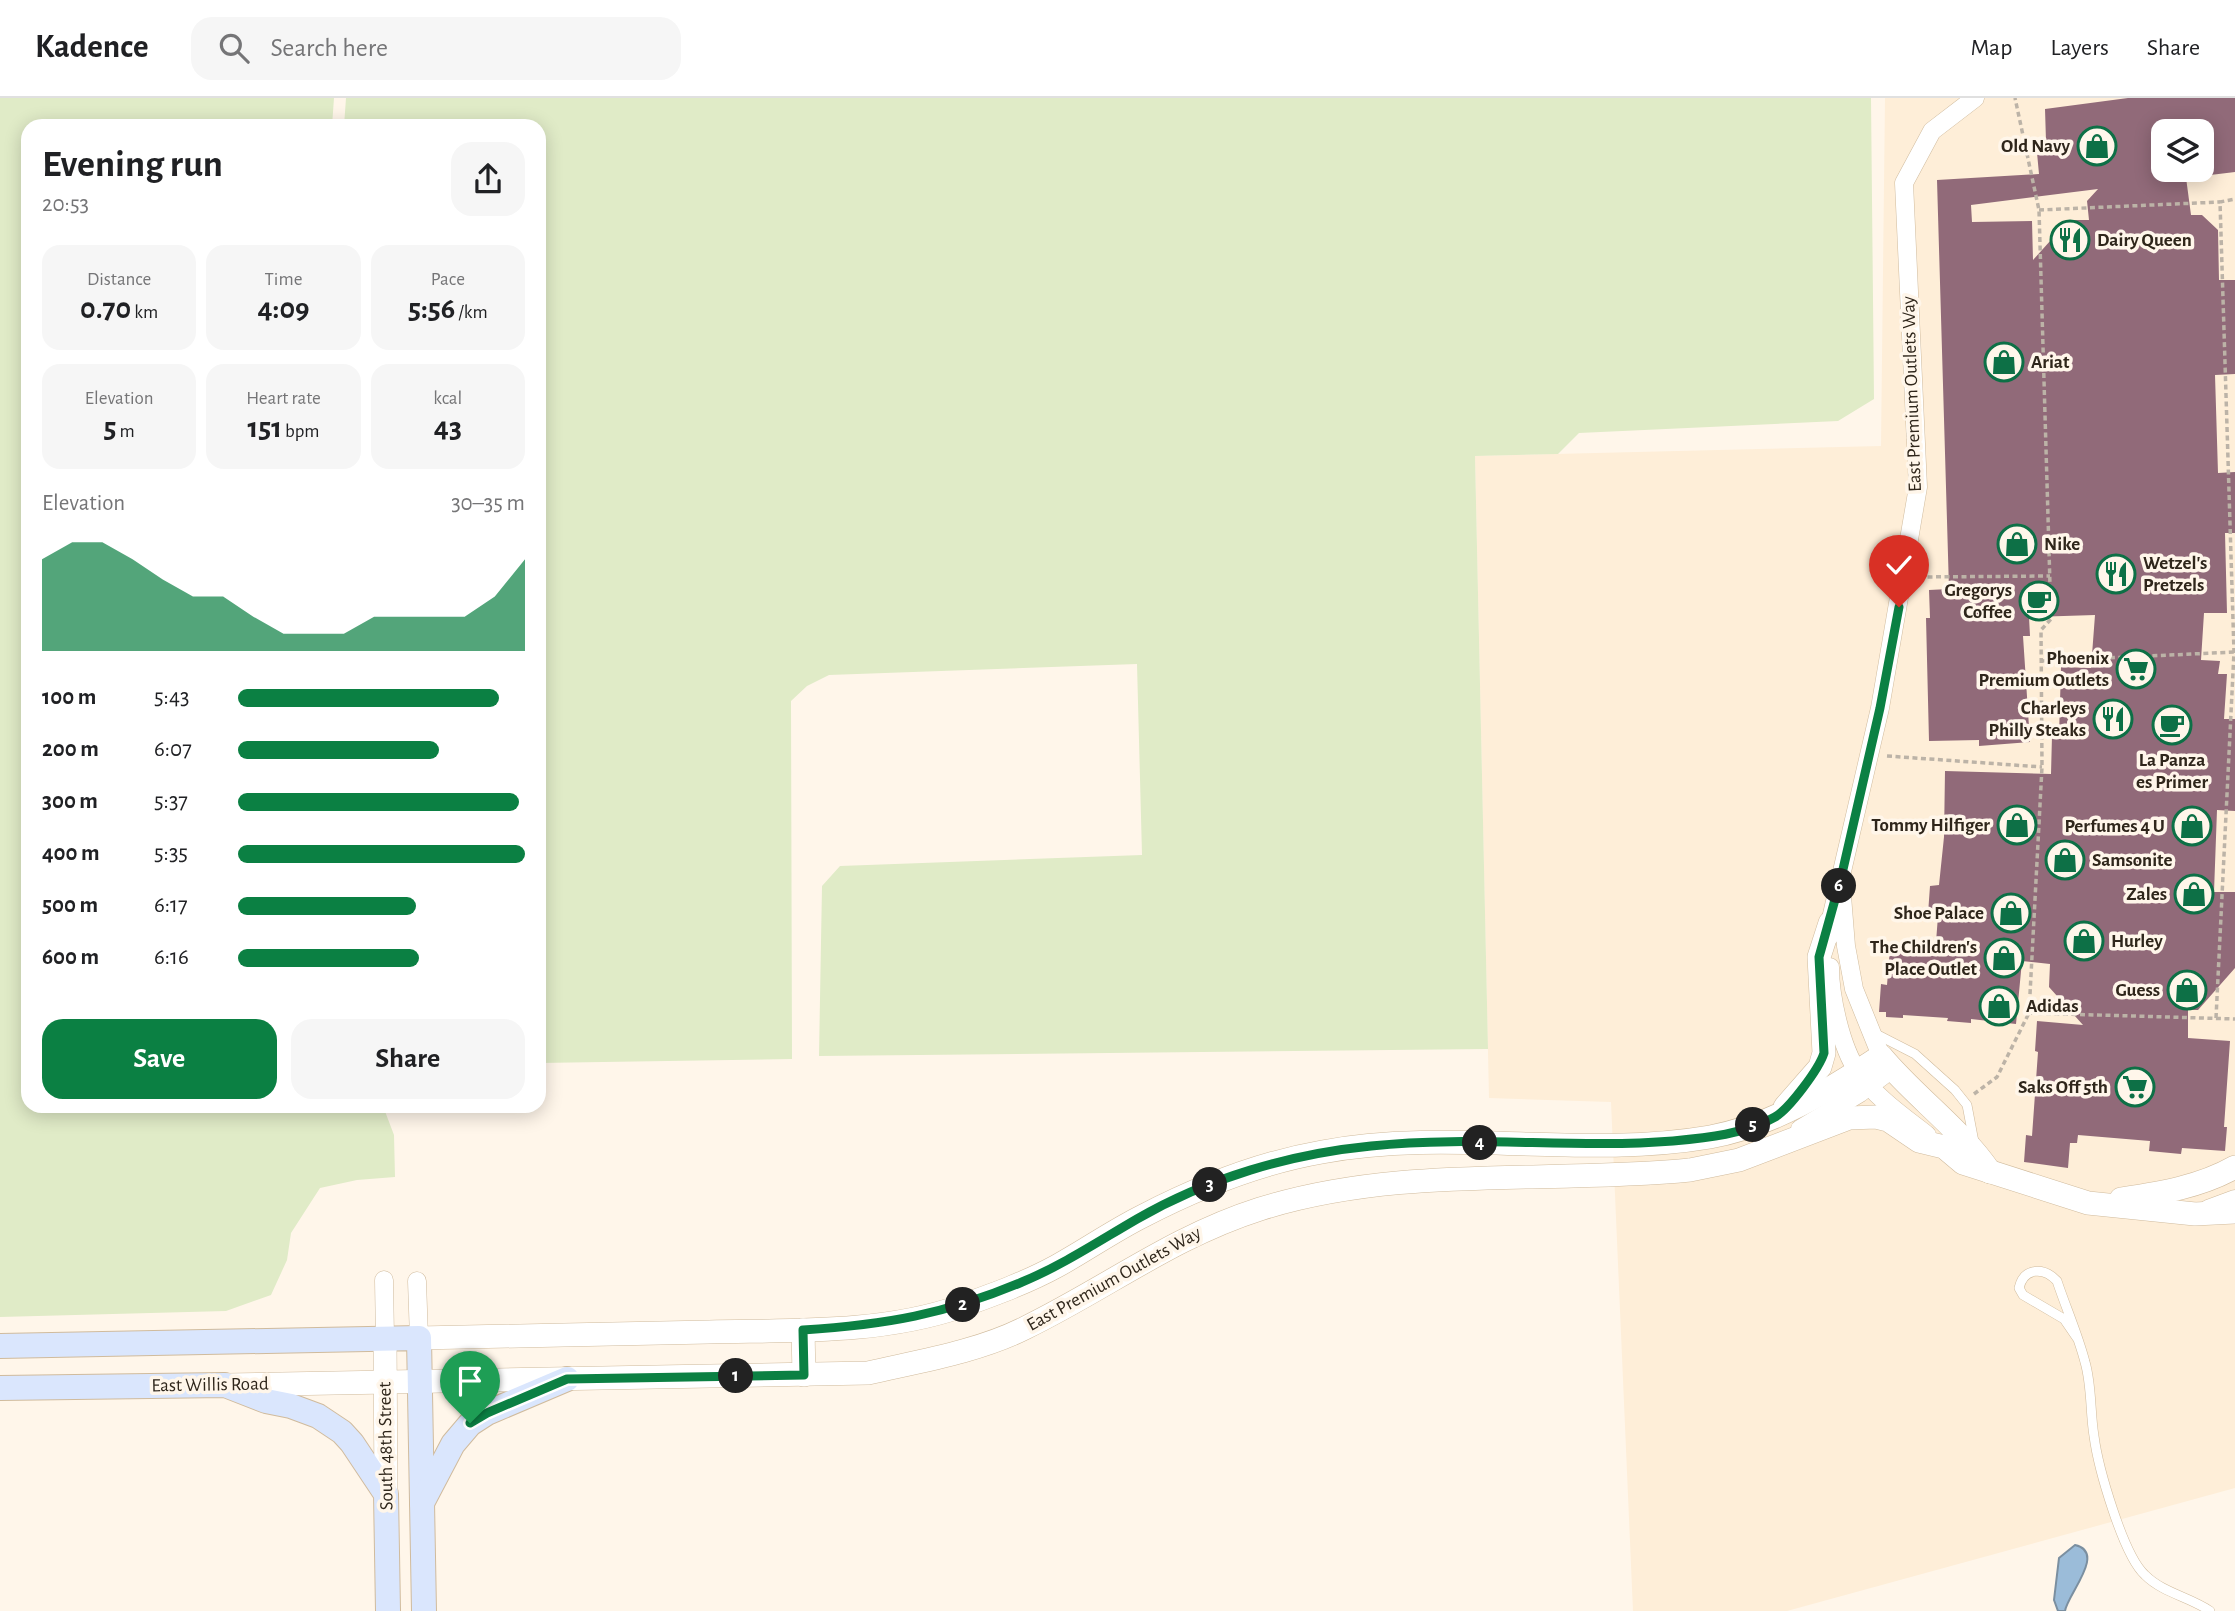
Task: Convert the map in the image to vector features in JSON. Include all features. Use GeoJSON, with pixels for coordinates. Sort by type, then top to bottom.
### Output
{"type":"FeatureCollection","features":[{"type":"Feature","properties":{"kind":"main road"},"geometry":{"type":"LineString","coordinates":[[0,1346],[419,1338]]}},
{"type":"Feature","properties":{"kind":"main road","name":"South 48th Street"},"geometry":{"type":"LineString","coordinates":[[419,1338],[424,1611]]}},
{"type":"Feature","properties":{"kind":"main road"},"geometry":{"type":"LineString","coordinates":[[422,1503],[453,1444],[470,1423],[567,1379]]}},
{"type":"Feature","properties":{"kind":"main road"},"geometry":{"type":"LineString","coordinates":[[225,1385],[266,1401],[306,1410],[331,1423],[360,1452],[386,1494]]}},
{"type":"Feature","properties":{"kind":"main road","name":"East Willis Road"},"geometry":{"type":"LineString","coordinates":[[0,1388],[225,1385]]}},
{"type":"Feature","properties":{"kind":"main road","name":"South 48th Street"},"geometry":{"type":"LineString","coordinates":[[386,1494],[388,1611]]}},
{"type":"Feature","properties":{"kind":"street","name":"East Premium Outlets Way"},"geometry":{"type":"LineString","coordinates":[[1975,98],[1932,131],[1904,183],[1918,487],[1904,578],[1869,755],[1830,923],[1830,978],[1841,1031],[1864,1079],[1963,1163],[2088,1203],[2195,1214],[2235,1199]]}},
{"type":"Feature","properties":{"kind":"street","name":"East Premium Outlets Way"},"geometry":{"type":"LineString","coordinates":[[1841,878],[1846,946],[1854,989],[1870,1030],[1887,1063],[1976,1151],[1990,1171]]}},
{"type":"Feature","properties":{"kind":"street"},"geometry":{"type":"LineString","coordinates":[[1776,1117],[1820,1067],[1824,1053],[1819,957],[1830,923]]}},
{"type":"Feature","properties":{"kind":"street","name":"East Premium Outlets Way"},"geometry":{"type":"LineString","coordinates":[[420,1381],[868,1373],[943,1355],[1001,1337],[1041,1320],[1187,1237],[1222,1222],[1297,1198],[1377,1183],[1656,1174],[1717,1166],[1775,1147],[1887,1063]]}},
{"type":"Feature","properties":{"kind":"street","name":"East Premium Outlets Way"},"geometry":{"type":"LineString","coordinates":[[419,1338],[803,1330],[906,1319],[958,1307],[1054,1268],[1170,1203],[1245,1172],[1322,1152],[1418,1143],[1642,1143],[1712,1136],[1776,1117],[1864,1079]]}},
{"type":"Feature","properties":{"kind":"street"},"geometry":{"type":"LineString","coordinates":[[1775,1147],[1825,1126],[1863,1116],[1888,1120],[1919,1141],[1944,1147]]}},
{"type":"Feature","properties":{"kind":"street","name":"East Premium Outlets Way"},"geometry":{"type":"LineString","coordinates":[[2088,1203],[2160,1193],[2216,1178],[2235,1167]]}},
{"type":"Feature","properties":{"kind":"street"},"geometry":{"type":"LineString","coordinates":[[1170,1203],[1187,1237]]}},
{"type":"Feature","properties":{"kind":"street"},"geometry":{"type":"LineString","coordinates":[[2195,1214],[2235,1212]]}},
{"type":"Feature","properties":{"kind":"street","name":"South 48th Street"},"geometry":{"type":"LineString","coordinates":[[384,1280],[386,1494]]}},
{"type":"Feature","properties":{"kind":"street","name":"South 48th Street"},"geometry":{"type":"LineString","coordinates":[[417,1281],[419,1338]]}},
{"type":"Feature","properties":{"kind":"street"},"geometry":{"type":"LineString","coordinates":[[803,1330],[804,1375]]}},
{"type":"Feature","properties":{"kind":"street","name":"East Willis Road"},"geometry":{"type":"LineString","coordinates":[[225,1385],[420,1381]]}},
{"type":"Feature","properties":{"kind":"lane"},"geometry":{"type":"LineString","coordinates":[[1870,1030],[1915,1054],[1964,1101],[1976,1151]]}},
{"type":"Feature","properties":{"kind":"lane"},"geometry":{"type":"LineString","coordinates":[[2077,1338],[2064,1319],[2023,1295],[2019,1288],[2021,1279],[2029,1272],[2038,1270],[2051,1275],[2057,1281],[2077,1338],[2085,1362],[2094,1439],[2112,1505],[2138,1568],[2146,1577],[2165,1589],[2210,1611]]}},
{"type":"Feature","properties":{"kind":"path"},"geometry":{"type":"LineString","coordinates":[[1964,1101],[1997,1077],[2029,1013],[2042,767],[2041,630],[2051,619],[2039,210],[2015,98]]}},
{"type":"Feature","properties":{"kind":"path"},"geometry":{"type":"LineString","coordinates":[[2039,210],[2220,202],[2235,199]]}},
{"type":"Feature","properties":{"kind":"path"},"geometry":{"type":"LineString","coordinates":[[2216,1018],[2235,652],[2220,202]]}},
{"type":"Feature","properties":{"kind":"path"},"geometry":{"type":"LineString","coordinates":[[1904,578],[2050,576]]}},
{"type":"Feature","properties":{"kind":"path"},"geometry":{"type":"LineString","coordinates":[[2042,661],[2235,652]]}},
{"type":"Feature","properties":{"kind":"path"},"geometry":{"type":"LineString","coordinates":[[1869,755],[2042,767]]}},
{"type":"Feature","properties":{"kind":"path"},"geometry":{"type":"LineString","coordinates":[[2029,1013],[2235,1019]]}},
{"type":"Feature","properties":{"kind":"shaded area","name":"Phoenix Premium Outlets"},"geometry":{"type":"Polygon","coordinates":[[[1885,98],[2235,98],[2235,1488],[1787,1611],[1633,1611],[1611,1102],[1489,1098],[1475,456],[1881,446],[1885,98]]]}},
{"type":"Feature","properties":{"kind":"green space"},"geometry":{"type":"Polygon","coordinates":[[[0,98],[334,98],[332,119],[21,119],[21,1113],[386,1113],[394,1135],[395,1177],[357,1180],[320,1188],[291,1233],[287,1260],[271,1295],[226,1311],[0,1317],[0,98]]]}},
{"type":"Feature","properties":{"kind":"green space"},"geometry":{"type":"Polygon","coordinates":[[[346,98],[1871,98],[1874,399],[1838,421],[1579,433],[1558,454],[1475,456],[1488,1049],[819,1056],[822,886],[840,866],[1142,855],[1137,664],[829,675],[807,686],[791,701],[792,1059],[546,1063],[546,119],[344,119],[346,98]]]}},
{"type":"Feature","properties":{"kind":"water"},"geometry":{"type":"Polygon","coordinates":[[[2075,1545],[2084,1549],[2087,1556],[2086,1565],[2065,1611],[2058,1611],[2054,1600],[2059,1558],[2075,1545]]]}},
{"type":"Feature","properties":{"kind":"building"},"geometry":{"type":"Polygon","coordinates":[[[2128,98],[2235,98],[2235,172],[2214,175],[2214,119],[2151,119],[2151,182],[2187,182],[2191,215],[2202,215],[2218,230],[2219,280],[2235,280],[2235,374],[2215,375],[2218,473],[2235,472],[2235,533],[2225,533],[2227,613],[2204,613],[2201,660],[2220,661],[2218,674],[2227,674],[2224,719],[2235,719],[2235,811],[2217,810],[2214,892],[2235,892],[2235,968],[2198,1010],[2188,1010],[2188,1038],[2230,1041],[2225,1151],[2182,1148],[2181,1154],[2149,1151],[2150,1141],[2078,1135],[2077,1143],[2070,1143],[2068,1168],[2024,1162],[2026,1135],[2032,1136],[2038,1052],[2035,1051],[2037,1021],[2083,1025],[2049,987],[2050,964],[2022,961],[2016,1024],[1971,1019],[1971,1023],[1947,1021],[1948,1018],[1903,1015],[1903,1018],[1886,1017],[1886,1012],[1879,1012],[1881,984],[1887,985],[1890,948],[1906,950],[1905,953],[1935,955],[1938,916],[1928,914],[1930,886],[1939,885],[1944,837],[1945,771],[2051,774],[2052,736],[2059,736],[2061,667],[2091,668],[2095,615],[2029,617],[2030,636],[2023,636],[2030,742],[1979,746],[1979,740],[1929,741],[1926,618],[1930,618],[1929,590],[1949,589],[1937,180],[2039,174],[2036,142],[2046,141],[2045,109],[2128,98]],[[2098,189],[1971,205],[1972,222],[2032,221],[2033,260],[2069,220],[2089,220],[2087,201],[2098,189]]]}},
{"type":"Feature","properties":{"kind":"place","name":"Old Navy"},"geometry":{"type":"Point","coordinates":[2097,146]}},
{"type":"Feature","properties":{"kind":"place","name":"Dairy Queen"},"geometry":{"type":"Point","coordinates":[2070,240]}},
{"type":"Feature","properties":{"kind":"place","name":"Ariat"},"geometry":{"type":"Point","coordinates":[2004,362]}},
{"type":"Feature","properties":{"kind":"place","name":"Nike"},"geometry":{"type":"Point","coordinates":[2017,544]}},
{"type":"Feature","properties":{"kind":"place","name":"Wetzel's Pretzels"},"geometry":{"type":"Point","coordinates":[2116,574]}},
{"type":"Feature","properties":{"kind":"place","name":"Gregorys Coffee"},"geometry":{"type":"Point","coordinates":[2039,601]}},
{"type":"Feature","properties":{"kind":"place","name":"Phoenix Premium Outlets"},"geometry":{"type":"Point","coordinates":[2136,669]}},
{"type":"Feature","properties":{"kind":"place","name":"Charleys Philly Steaks"},"geometry":{"type":"Point","coordinates":[2113,719]}},
{"type":"Feature","properties":{"kind":"place","name":"La Panza es Primer"},"geometry":{"type":"Point","coordinates":[2172,725]}},
{"type":"Feature","properties":{"kind":"place","name":"Tommy Hilfiger"},"geometry":{"type":"Point","coordinates":[2017,825]}},
{"type":"Feature","properties":{"kind":"place","name":"Perfumes 4 U"},"geometry":{"type":"Point","coordinates":[2192,826]}},
{"type":"Feature","properties":{"kind":"place","name":"Samsonite"},"geometry":{"type":"Point","coordinates":[2065,860]}},
{"type":"Feature","properties":{"kind":"place","name":"Zales"},"geometry":{"type":"Point","coordinates":[2194,894]}},
{"type":"Feature","properties":{"kind":"place","name":"Shoe Palace"},"geometry":{"type":"Point","coordinates":[2011,913]}},
{"type":"Feature","properties":{"kind":"place","name":"Hurley"},"geometry":{"type":"Point","coordinates":[2084,941]}},
{"type":"Feature","properties":{"kind":"place","name":"The Children's Place Outlet"},"geometry":{"type":"Point","coordinates":[2004,958]}},
{"type":"Feature","properties":{"kind":"place","name":"Guess"},"geometry":{"type":"Point","coordinates":[2187,990]}},
{"type":"Feature","properties":{"kind":"place","name":"Adidas"},"geometry":{"type":"Point","coordinates":[1999,1006]}},
{"type":"Feature","properties":{"kind":"place","name":"Saks Off 5th"},"geometry":{"type":"Point","coordinates":[2135,1087]}},
{"type":"Feature","properties":{"kind":"route"},"geometry":{"type":"LineString","coordinates":[[470,1423],[502,1406],[567,1379],[804,1375],[803,1330],[870,1325],[935,1314],[958,1307],[1054,1268],[1139,1218],[1195,1191],[1245,1172],[1300,1157],[1352,1147],[1418,1143],[1603,1144],[1686,1140],[1745,1128],[1776,1117],[1820,1067],[1824,1053],[1819,957],[1830,923],[1880,708],[1899,607]]}}]}
